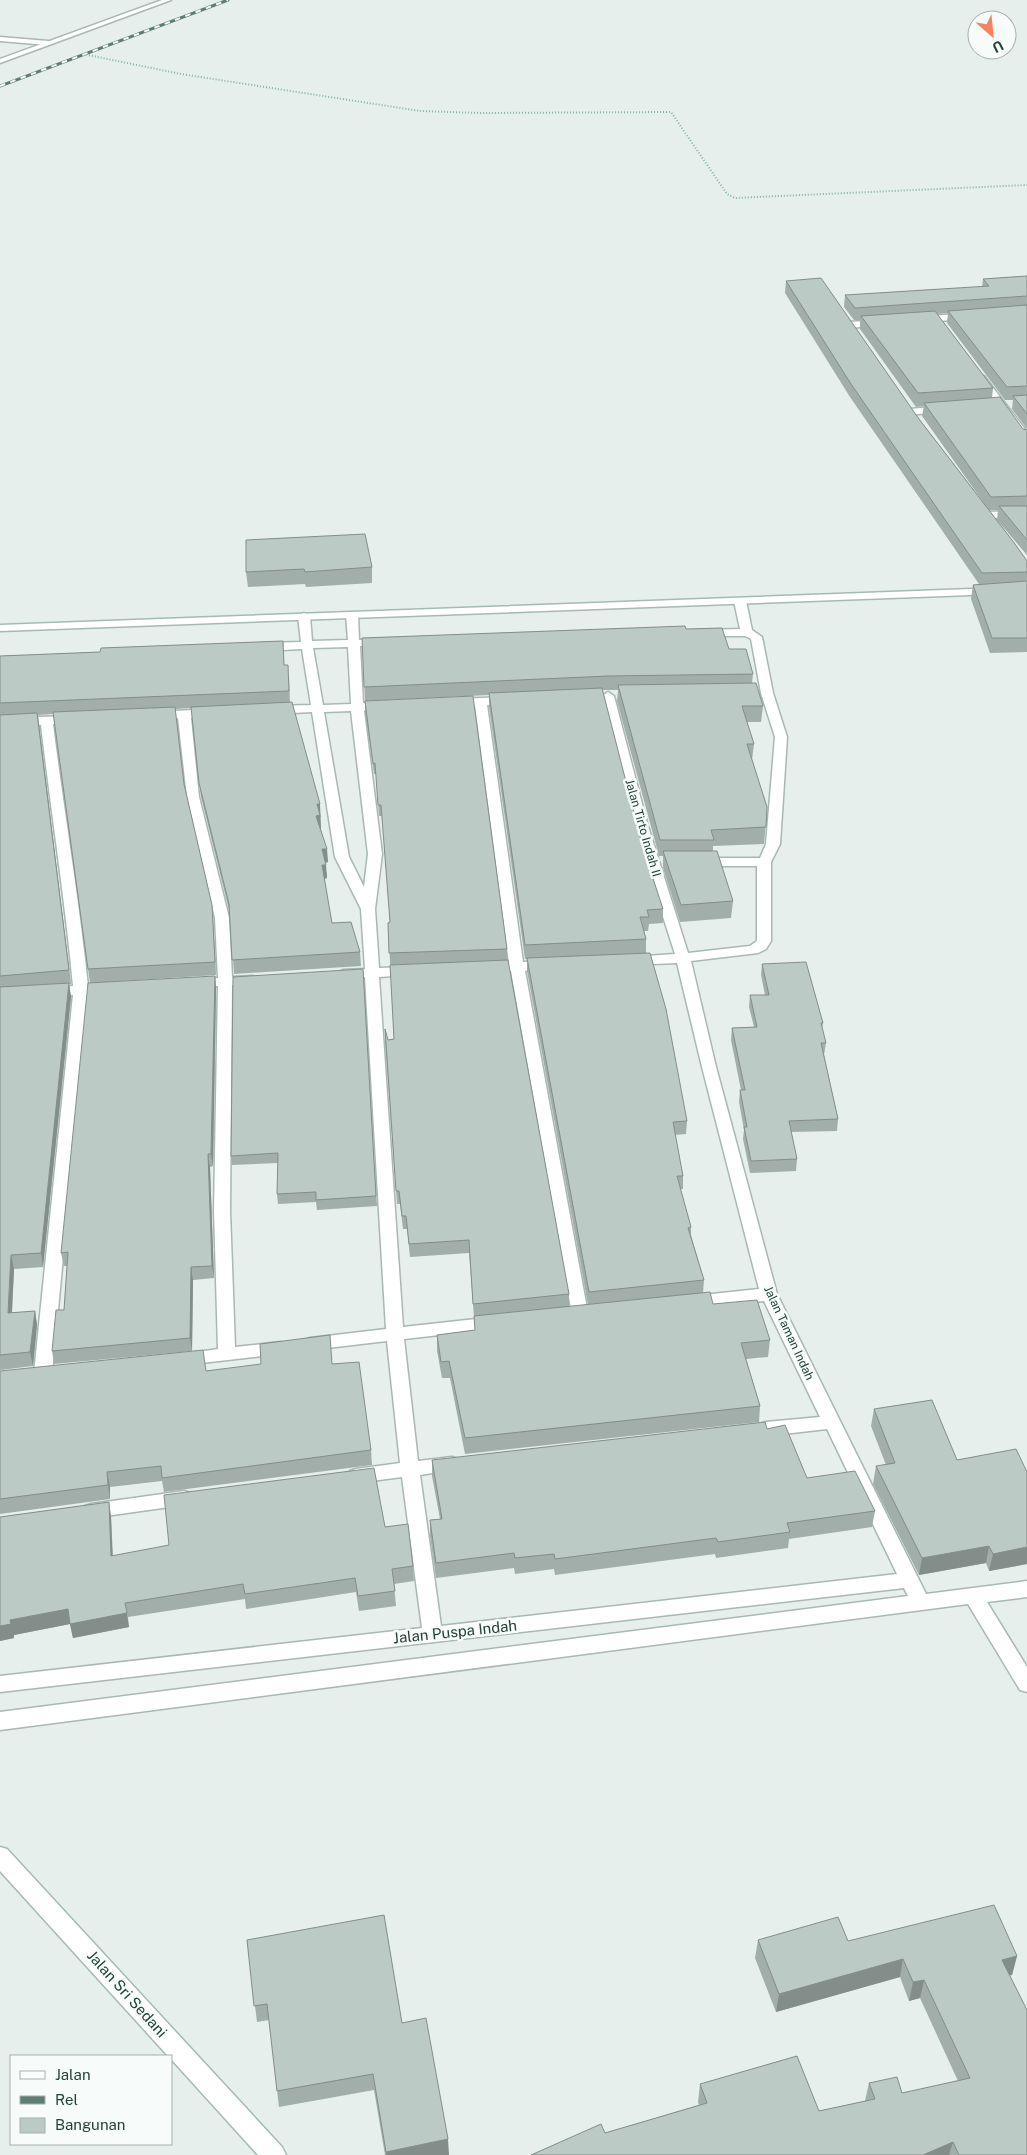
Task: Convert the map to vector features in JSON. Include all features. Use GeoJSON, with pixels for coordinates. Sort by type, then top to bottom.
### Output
{"type":"FeatureCollection","features":[{"type":"Feature","properties":{"kind":"street"},"geometry":{"type":"LineString","coordinates":[[0,61],[168,0]]}},
{"type":"Feature","properties":{"kind":"street"},"geometry":{"type":"LineString","coordinates":[[0,39],[48,43]]}},
{"type":"Feature","properties":{"kind":"street"},"geometry":{"type":"LineString","coordinates":[[907,320],[939,322],[975,316]]}},
{"type":"Feature","properties":{"kind":"street"},"geometry":{"type":"LineString","coordinates":[[849,325],[887,322]]}},
{"type":"Feature","properties":{"kind":"street"},"geometry":{"type":"LineString","coordinates":[[971,366],[996,406],[1027,439]]}},
{"type":"Feature","properties":{"kind":"street"},"geometry":{"type":"LineString","coordinates":[[996,406],[1018,404]]}},
{"type":"Feature","properties":{"kind":"street"},"geometry":{"type":"LineString","coordinates":[[910,412],[955,409]]}},
{"type":"Feature","properties":{"kind":"street"},"geometry":{"type":"LineString","coordinates":[[996,528],[982,512],[1027,514]]}},
{"type":"Feature","properties":{"kind":"street"},"geometry":{"type":"LineString","coordinates":[[0,628],[1027,590]]}},
{"type":"Feature","properties":{"kind":"street"},"geometry":{"type":"LineString","coordinates":[[740,601],[747,632]]}},
{"type":"Feature","properties":{"kind":"street"},"geometry":{"type":"LineString","coordinates":[[352,615],[357,707],[375,854],[368,909],[395,1333],[410,1469],[432,1634]]}},
{"type":"Feature","properties":{"kind":"street"},"geometry":{"type":"LineString","coordinates":[[304,616],[307,646],[342,857],[368,909]]}},
{"type":"Feature","properties":{"kind":"street"},"geometry":{"type":"LineString","coordinates":[[615,961],[683,958],[753,950],[761,946],[764,941],[764,862],[773,844],[781,737],[762,694],[758,642],[756,636],[747,632],[689,633]]}},
{"type":"Feature","properties":{"kind":"street"},"geometry":{"type":"LineString","coordinates":[[248,648],[393,642]]}},
{"type":"Feature","properties":{"kind":"street","name":"Jalan Tirto Indah II"},"geometry":{"type":"LineString","coordinates":[[608,696],[651,862],[683,958]]}},
{"type":"Feature","properties":{"kind":"street"},"geometry":{"type":"LineString","coordinates":[[443,704],[520,701]]}},
{"type":"Feature","properties":{"kind":"street"},"geometry":{"type":"LineString","coordinates":[[481,702],[518,966],[580,1314]]}},
{"type":"Feature","properties":{"kind":"street"},"geometry":{"type":"LineString","coordinates":[[260,710],[376,706]]}},
{"type":"Feature","properties":{"kind":"street"},"geometry":{"type":"LineString","coordinates":[[145,716],[222,712]]}},
{"type":"Feature","properties":{"kind":"street"},"geometry":{"type":"LineString","coordinates":[[184,714],[193,797],[222,918],[224,981],[222,1211],[227,1355]]}},
{"type":"Feature","properties":{"kind":"street"},"geometry":{"type":"LineString","coordinates":[[0,722],[86,719]]}},
{"type":"Feature","properties":{"kind":"street"},"geometry":{"type":"LineString","coordinates":[[43,1373],[81,990],[72,898],[56,802],[47,721]]}},
{"type":"Feature","properties":{"kind":"street"},"geometry":{"type":"LineString","coordinates":[[651,862],[670,862]]}},
{"type":"Feature","properties":{"kind":"street"},"geometry":{"type":"LineString","coordinates":[[689,862],[764,862]]}},
{"type":"Feature","properties":{"kind":"street","name":"Jalan Taman Indah"},"geometry":{"type":"LineString","coordinates":[[683,958],[709,1067],[769,1294],[921,1603]]}},
{"type":"Feature","properties":{"kind":"street"},"geometry":{"type":"LineString","coordinates":[[479,968],[566,964]]}},
{"type":"Feature","properties":{"kind":"street"},"geometry":{"type":"LineString","coordinates":[[334,975],[421,970]]}},
{"type":"Feature","properties":{"kind":"street"},"geometry":{"type":"LineString","coordinates":[[186,984],[264,979]]}},
{"type":"Feature","properties":{"kind":"street"},"geometry":{"type":"LineString","coordinates":[[36,993],[119,988]]}},
{"type":"Feature","properties":{"kind":"street"},"geometry":{"type":"LineString","coordinates":[[674,1304],[769,1294]]}},
{"type":"Feature","properties":{"kind":"street"},"geometry":{"type":"LineString","coordinates":[[560,1316],[598,1312]]}},
{"type":"Feature","properties":{"kind":"street"},"geometry":{"type":"LineString","coordinates":[[169,1361],[395,1333],[512,1321]]}},
{"type":"Feature","properties":{"kind":"street"},"geometry":{"type":"LineString","coordinates":[[26,1375],[62,1371]]}},
{"type":"Feature","properties":{"kind":"street"},"geometry":{"type":"LineString","coordinates":[[753,1431],[832,1422]]}},
{"type":"Feature","properties":{"kind":"street"},"geometry":{"type":"LineString","coordinates":[[342,1478],[469,1462]]}},
{"type":"Feature","properties":{"kind":"street"},"geometry":{"type":"LineString","coordinates":[[78,1512],[205,1496]]}},
{"type":"Feature","properties":{"kind":"street","name":"Jalan Puspa Indah"},"geometry":{"type":"LineString","coordinates":[[0,1684],[910,1580]]}},
{"type":"Feature","properties":{"kind":"street"},"geometry":{"type":"LineString","coordinates":[[0,1720],[1027,1589]]}},
{"type":"Feature","properties":{"kind":"street"},"geometry":{"type":"LineString","coordinates":[[973,1596],[1027,1684]]}},
{"type":"Feature","properties":{"kind":"street","name":"Jalan Sri Sedani"},"geometry":{"type":"LineString","coordinates":[[0,1856],[274,2155]]}},
{"type":"Feature","properties":{"kind":"path"},"geometry":{"type":"LineString","coordinates":[[80,54],[181,74],[420,111],[481,113],[672,112],[727,194],[735,198],[750,199],[1027,185]]}},
{"type":"Feature","properties":{"kind":"building"},"geometry":{"type":"Polygon","coordinates":[[[1027,276],[1027,296],[855,308],[845,295],[989,286],[983,279],[1027,276]]]}},
{"type":"Feature","properties":{"kind":"building"},"geometry":{"type":"Polygon","coordinates":[[[821,278],[919,419],[1027,561],[1027,572],[982,573],[851,384],[786,281],[821,278]]]}},
{"type":"Feature","properties":{"kind":"building"},"geometry":{"type":"Polygon","coordinates":[[[1027,305],[1027,386],[1007,387],[948,311],[1027,305]]]}},
{"type":"Feature","properties":{"kind":"building"},"geometry":{"type":"Polygon","coordinates":[[[935,311],[993,388],[918,393],[861,316],[935,311]]]}},
{"type":"Feature","properties":{"kind":"building"},"geometry":{"type":"Polygon","coordinates":[[[1027,395],[1027,414],[1013,396],[1027,395]]]}},
{"type":"Feature","properties":{"kind":"building"},"geometry":{"type":"Polygon","coordinates":[[[1000,397],[1023,429],[1027,430],[1027,496],[991,497],[924,403],[1000,397]]]}},
{"type":"Feature","properties":{"kind":"building"},"geometry":{"type":"Polygon","coordinates":[[[999,506],[1027,506],[1027,540],[999,506]]]}},
{"type":"Feature","properties":{"kind":"building"},"geometry":{"type":"Polygon","coordinates":[[[365,534],[372,567],[305,572],[304,569],[246,572],[246,540],[365,534]]]}},
{"type":"Feature","properties":{"kind":"building"},"geometry":{"type":"Polygon","coordinates":[[[1027,581],[1027,638],[992,638],[973,585],[1027,581]]]}},
{"type":"Feature","properties":{"kind":"building"},"geometry":{"type":"Polygon","coordinates":[[[685,626],[686,629],[722,628],[729,649],[746,649],[753,674],[608,676],[364,687],[362,638],[685,626]]]}},
{"type":"Feature","properties":{"kind":"building"},"geometry":{"type":"Polygon","coordinates":[[[283,641],[284,665],[288,665],[289,691],[0,703],[0,656],[100,652],[101,648],[283,641]]]}},
{"type":"Feature","properties":{"kind":"building"},"geometry":{"type":"Polygon","coordinates":[[[756,683],[763,706],[742,706],[754,744],[747,744],[767,807],[766,827],[711,830],[714,840],[660,840],[618,685],[756,683]]]}},
{"type":"Feature","properties":{"kind":"building"},"geometry":{"type":"Polygon","coordinates":[[[602,688],[643,848],[663,909],[647,910],[649,917],[640,917],[646,939],[525,945],[489,693],[602,688]]]}},
{"type":"Feature","properties":{"kind":"building"},"geometry":{"type":"Polygon","coordinates":[[[473,696],[507,949],[389,953],[388,923],[390,922],[381,805],[378,805],[375,763],[373,764],[365,701],[473,696]]]}},
{"type":"Feature","properties":{"kind":"building"},"geometry":{"type":"Polygon","coordinates":[[[292,702],[320,804],[317,804],[320,815],[316,816],[327,849],[322,849],[326,865],[322,865],[332,923],[351,922],[360,952],[232,960],[229,904],[199,783],[191,707],[292,702]]]}},
{"type":"Feature","properties":{"kind":"building"},"geometry":{"type":"Polygon","coordinates":[[[175,707],[184,784],[212,905],[215,962],[88,969],[53,712],[175,707]]]}},
{"type":"Feature","properties":{"kind":"building"},"geometry":{"type":"Polygon","coordinates":[[[37,713],[69,970],[0,976],[0,715],[37,713]]]}},
{"type":"Feature","properties":{"kind":"building"},"geometry":{"type":"Polygon","coordinates":[[[663,851],[717,851],[733,901],[681,905],[663,851]]]}},
{"type":"Feature","properties":{"kind":"building"},"geometry":{"type":"Polygon","coordinates":[[[650,953],[666,1009],[687,1121],[673,1122],[683,1176],[677,1176],[691,1227],[688,1228],[704,1280],[589,1292],[527,958],[650,953]]]}},
{"type":"Feature","properties":{"kind":"building"},"geometry":{"type":"Polygon","coordinates":[[[508,960],[569,1294],[473,1304],[469,1240],[409,1244],[406,1216],[402,1216],[399,1191],[396,1191],[385,1029],[388,1040],[394,1039],[390,965],[508,960]]]}},
{"type":"Feature","properties":{"kind":"building"},"geometry":{"type":"Polygon","coordinates":[[[806,962],[823,1023],[821,1023],[826,1043],[821,1043],[838,1119],[789,1121],[797,1159],[751,1161],[744,1127],[747,1127],[740,1090],[745,1090],[732,1028],[757,1027],[750,995],[769,995],[762,964],[806,962]]]}},
{"type":"Feature","properties":{"kind":"building"},"geometry":{"type":"Polygon","coordinates":[[[363,969],[376,1196],[316,1200],[316,1192],[277,1194],[278,1153],[231,1156],[233,977],[363,969]]]}},
{"type":"Feature","properties":{"kind":"building"},"geometry":{"type":"Polygon","coordinates":[[[215,976],[211,1154],[208,1154],[212,1266],[191,1267],[190,1338],[52,1351],[56,1310],[64,1310],[68,1252],[61,1253],[88,983],[215,976]]]}},
{"type":"Feature","properties":{"kind":"building"},"geometry":{"type":"Polygon","coordinates":[[[69,983],[41,1253],[11,1255],[8,1313],[35,1311],[30,1352],[0,1355],[0,987],[69,983]]]}},
{"type":"Feature","properties":{"kind":"building"},"geometry":{"type":"Polygon","coordinates":[[[710,1292],[713,1304],[757,1300],[770,1340],[741,1343],[760,1406],[465,1438],[449,1361],[441,1362],[437,1335],[475,1330],[474,1316],[710,1292]]]}},
{"type":"Feature","properties":{"kind":"building"},"geometry":{"type":"Polygon","coordinates":[[[330,1335],[332,1364],[359,1362],[371,1450],[162,1478],[161,1466],[107,1472],[108,1485],[0,1499],[0,1371],[203,1350],[206,1371],[261,1364],[260,1344],[330,1335]]]}},
{"type":"Feature","properties":{"kind":"building"},"geometry":{"type":"Polygon","coordinates":[[[932,1400],[957,1460],[1016,1449],[1027,1472],[1027,1547],[993,1554],[989,1546],[922,1558],[876,1466],[895,1463],[874,1409],[932,1400]]]}},
{"type":"Feature","properties":{"kind":"building"},"geometry":{"type":"Polygon","coordinates":[[[765,1422],[767,1429],[785,1425],[807,1478],[855,1471],[875,1511],[787,1523],[790,1532],[718,1542],[716,1538],[555,1559],[554,1554],[515,1558],[514,1553],[436,1563],[430,1520],[442,1519],[432,1460],[765,1422]]]}},
{"type":"Feature","properties":{"kind":"building"},"geometry":{"type":"Polygon","coordinates":[[[374,1468],[385,1527],[408,1524],[413,1566],[392,1569],[395,1591],[358,1596],[355,1578],[245,1594],[243,1584],[125,1603],[127,1613],[70,1624],[68,1609],[10,1620],[11,1624],[0,1626],[0,1517],[109,1502],[111,1556],[169,1545],[164,1495],[374,1468]]]}},
{"type":"Feature","properties":{"kind":"building"},"geometry":{"type":"Polygon","coordinates":[[[994,1905],[1017,1956],[1002,1960],[1027,2010],[1027,2155],[959,2155],[953,2142],[923,2155],[531,2155],[601,2124],[605,2133],[707,2103],[700,2084],[797,2056],[819,2111],[875,2099],[869,2083],[897,2077],[902,2093],[970,2078],[924,1980],[913,1982],[903,1959],[779,1994],[758,1940],[838,1917],[848,1941],[994,1905]]]}},
{"type":"Feature","properties":{"kind":"building"},"geometry":{"type":"Polygon","coordinates":[[[384,1915],[402,2023],[426,2018],[448,2139],[386,2152],[373,2074],[277,2091],[267,2004],[254,2006],[247,1940],[384,1915]]]}},
{"type":"Feature","properties":{"kind":"railway"},"geometry":{"type":"LineString","coordinates":[[0,86],[228,0]]}}]}
